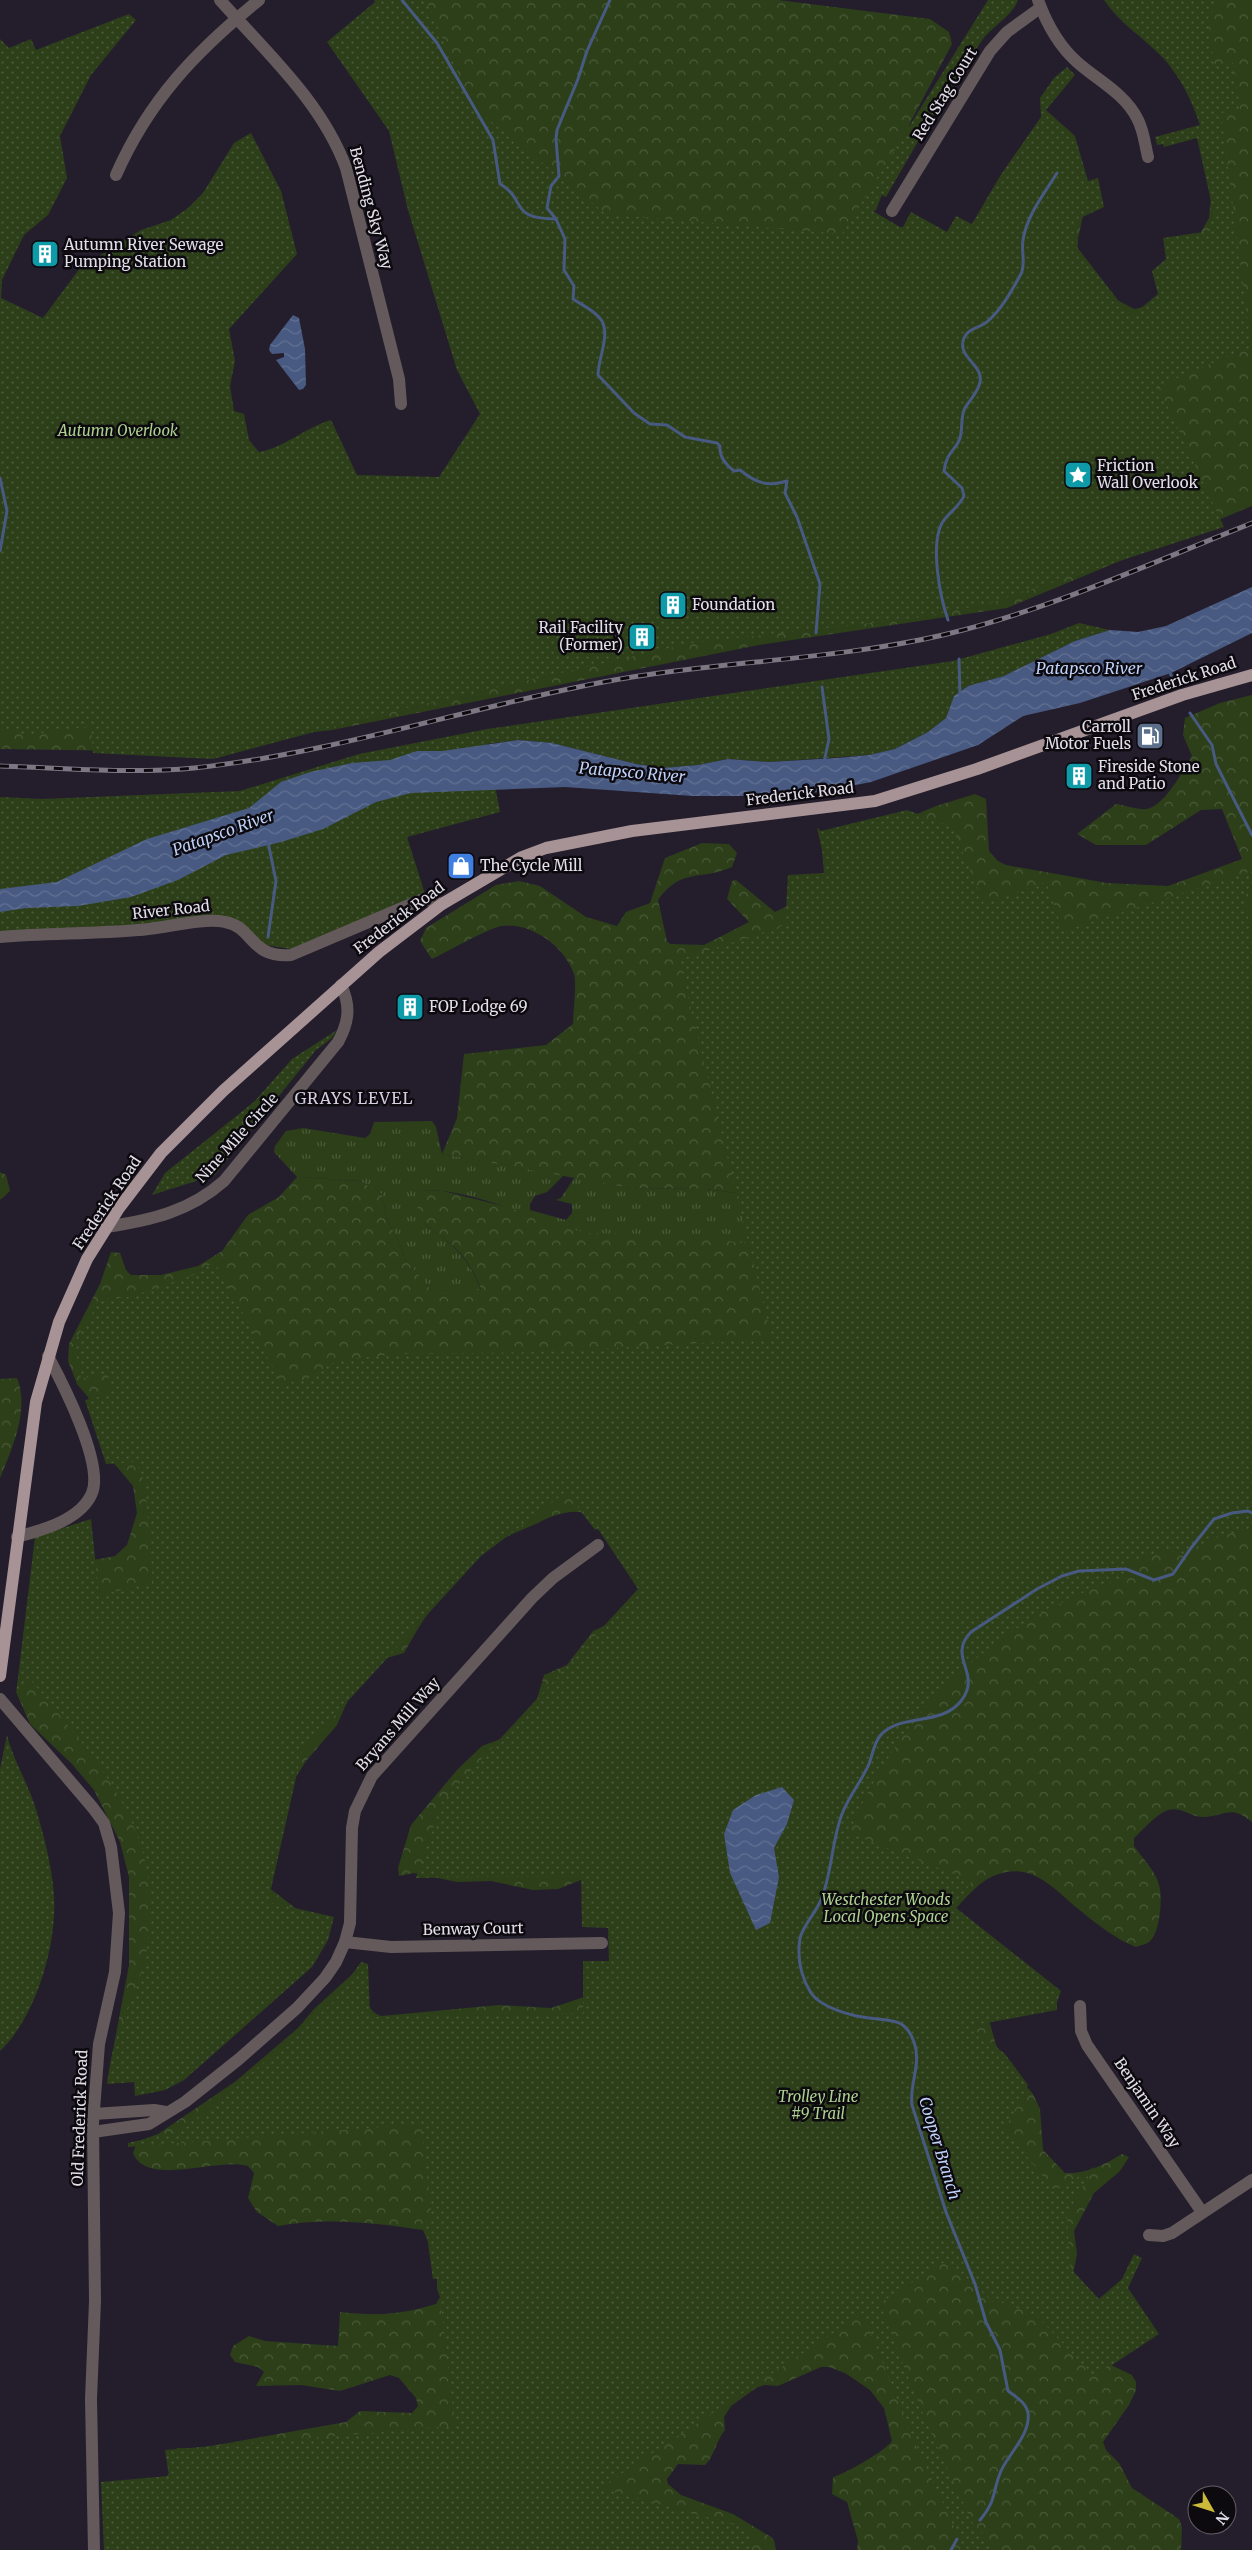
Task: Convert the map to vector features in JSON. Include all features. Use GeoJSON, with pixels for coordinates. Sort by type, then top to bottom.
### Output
{"type":"FeatureCollection","features":[{"type":"Feature","properties":{"kind":"main road","name":"Frederick Road"},"geometry":{"type":"LineString","coordinates":[[0,1676],[31,1431],[48,1356],[72,1290],[106,1227],[140,1179],[187,1126],[379,952],[442,904],[514,862],[546,848],[632,831],[875,801],[977,769],[1182,695],[1252,675]]}},
{"type":"Feature","properties":{"kind":"street","name":"Bending Sky Way"},"geometry":{"type":"LineString","coordinates":[[220,0],[318,113],[337,144],[346,168],[399,379],[401,404]]}},
{"type":"Feature","properties":{"kind":"street"},"geometry":{"type":"LineString","coordinates":[[116,175],[145,118],[166,90],[197,53],[258,0]]}},
{"type":"Feature","properties":{"kind":"street"},"geometry":{"type":"LineString","coordinates":[[1039,4],[1050,27],[1075,61],[1127,103],[1138,119],[1148,157]]}},
{"type":"Feature","properties":{"kind":"street","name":"Red Stag Court"},"geometry":{"type":"LineString","coordinates":[[892,211],[990,51],[1007,32],[1039,4]]}},
{"type":"Feature","properties":{"kind":"street","name":"River Road"},"geometry":{"type":"LineString","coordinates":[[0,936],[139,930],[213,921],[235,925],[262,951],[285,955],[311,948],[423,899],[442,904]]}},
{"type":"Feature","properties":{"kind":"street","name":"Nine Mile Circle"},"geometry":{"type":"LineString","coordinates":[[106,1227],[143,1221],[166,1214],[206,1197],[224,1181],[338,1042],[348,1021],[349,1011],[347,997],[341,985]]}},
{"type":"Feature","properties":{"kind":"street"},"geometry":{"type":"LineString","coordinates":[[18,1537],[44,1529],[77,1511],[92,1494],[95,1483],[94,1469],[71,1400],[48,1356]]}},
{"type":"Feature","properties":{"kind":"street","name":"Bryans Mill Way"},"geometry":{"type":"LineString","coordinates":[[93,2132],[149,2124],[202,2090],[298,2008],[325,1978],[345,1942],[352,1904],[350,1846],[352,1828],[355,1811],[372,1776],[532,1598],[559,1573],[598,1544]]}},
{"type":"Feature","properties":{"kind":"street","name":"Old Frederick Road"},"geometry":{"type":"LineString","coordinates":[[0,1698],[93,1808],[104,1823],[112,1847],[119,1913],[118,1946],[99,2044],[93,2132],[95,2301],[91,2398],[94,2550]]}},
{"type":"Feature","properties":{"kind":"street","name":"Benway Court"},"geometry":{"type":"LineString","coordinates":[[345,1942],[390,1947],[602,1943]]}},
{"type":"Feature","properties":{"kind":"street","name":"Benjamin Way"},"geometry":{"type":"LineString","coordinates":[[1080,2006],[1081,2031],[1087,2045],[1202,2212]]}},
{"type":"Feature","properties":{"kind":"street"},"geometry":{"type":"LineString","coordinates":[[94,2114],[154,2110],[166,2112]]}},
{"type":"Feature","properties":{"kind":"street"},"geometry":{"type":"LineString","coordinates":[[1150,2235],[1163,2236],[1172,2233],[1252,2180]]}},
{"type":"Feature","properties":{"kind":"green space","name":"Autumn Overlook"},"geometry":{"type":"Polygon","coordinates":[[[374,0],[426,0],[472,106],[606,214],[842,234],[988,0],[1018,0],[1012,11],[983,39],[945,97],[886,197],[880,194],[871,210],[900,227],[903,227],[911,212],[947,232],[956,216],[972,224],[1000,176],[1041,117],[1040,98],[1054,78],[1067,67],[1075,75],[1046,110],[1075,136],[1088,181],[1098,178],[1104,207],[1076,220],[1073,242],[1121,304],[1129,318],[1158,294],[1152,271],[1166,259],[1163,238],[1210,231],[1208,221],[1215,219],[1197,138],[1164,147],[1163,144],[1157,145],[1155,137],[1200,125],[1186,91],[1177,75],[1165,60],[1125,24],[1104,0],[1220,0],[1208,18],[1214,65],[1233,63],[1240,109],[1221,113],[1251,347],[1158,386],[1224,527],[987,604],[916,618],[692,643],[389,712],[213,759],[93,753],[91,726],[28,735],[0,728],[0,39],[9,48],[31,39],[36,50],[129,14],[136,20],[91,75],[60,136],[67,178],[48,215],[24,235],[2,280],[1,298],[43,318],[80,268],[141,230],[171,220],[188,208],[203,193],[234,143],[251,133],[281,191],[297,254],[229,329],[235,361],[230,386],[234,411],[244,414],[249,440],[259,452],[269,450],[321,423],[331,420],[357,475],[439,477],[480,414],[457,370],[408,210],[389,131],[327,42],[375,2],[374,0]]]}},
{"type":"Feature","properties":{"kind":"green space","name":"Autumn Overlook"},"geometry":{"type":"Polygon","coordinates":[[[396,0],[778,0],[930,19],[949,32],[952,44],[911,121],[876,210],[862,218],[934,239],[1086,201],[1078,239],[1077,260],[1095,288],[1134,309],[1151,306],[1196,241],[1209,218],[1213,176],[1210,124],[1171,52],[1125,24],[1113,0],[1252,0],[1252,506],[1007,608],[759,645],[332,730],[134,751],[0,749],[0,320],[130,383],[277,462],[415,488],[445,476],[482,411],[396,0]]]}},
{"type":"Feature","properties":{"kind":"green space"},"geometry":{"type":"Polygon","coordinates":[[[1079,623],[1110,630],[1075,641],[1004,676],[968,686],[954,696],[946,718],[928,732],[895,749],[869,755],[769,762],[728,759],[698,765],[663,768],[636,764],[552,743],[518,740],[487,744],[500,812],[407,837],[425,894],[291,949],[265,945],[238,921],[0,933],[0,797],[42,799],[240,791],[359,754],[487,729],[953,661],[1051,634],[1079,623]]]}},
{"type":"Feature","properties":{"kind":"green space"},"geometry":{"type":"Polygon","coordinates":[[[1252,695],[1252,1287],[761,1196],[705,1189],[630,1188],[442,1154],[457,1118],[464,1054],[546,1045],[573,1024],[575,978],[570,964],[555,946],[535,932],[513,926],[502,926],[478,935],[432,959],[420,941],[426,928],[496,885],[519,881],[540,886],[586,917],[617,926],[626,912],[650,903],[665,858],[702,843],[729,844],[737,853],[732,867],[683,879],[675,883],[658,900],[667,941],[670,944],[704,945],[749,922],[727,899],[732,881],[736,880],[775,912],[804,898],[853,841],[936,806],[975,794],[986,799],[989,851],[998,861],[1006,865],[1107,883],[1168,886],[1242,859],[1222,809],[1201,810],[1146,845],[1096,845],[1077,834],[1116,804],[1143,809],[1154,806],[1173,787],[1192,756],[1183,735],[1185,718],[1220,703],[1252,695]]]}},
{"type":"Feature","properties":{"kind":"green space"},"geometry":{"type":"Polygon","coordinates":[[[907,810],[952,827],[984,904],[1046,882],[1063,931],[1252,871],[1252,892],[1243,895],[1252,938],[1252,1528],[1218,1537],[1183,1556],[1167,1549],[1118,1566],[1130,1575],[1083,1593],[1039,1615],[998,1641],[961,1672],[927,1707],[897,1745],[871,1787],[849,1833],[972,1881],[955,1907],[1061,1991],[1057,2002],[1057,2010],[970,2026],[1005,2054],[1028,2085],[1005,2129],[1055,2191],[1094,2167],[1067,2214],[1070,2268],[1099,2299],[1122,2279],[1134,2254],[1142,2258],[1128,2288],[1159,2334],[1094,2377],[1037,2316],[1001,2302],[993,2302],[946,2261],[880,2303],[902,2362],[951,2477],[978,2534],[981,2531],[991,2550],[959,2550],[963,2546],[913,2439],[863,2313],[600,2488],[747,2528],[752,2550],[104,2550],[101,2482],[169,2476],[165,2450],[455,2426],[438,2279],[433,2279],[425,2221],[432,2221],[421,2124],[128,2147],[128,2143],[175,2132],[207,2111],[332,2003],[361,1962],[368,1964],[370,2017],[583,2013],[583,1961],[609,1961],[608,1928],[582,1927],[581,1876],[416,1878],[442,1802],[638,1589],[598,1529],[595,1530],[566,1492],[481,1556],[302,1751],[268,1902],[334,1917],[328,1940],[312,1967],[184,2080],[165,2090],[135,2096],[134,2082],[107,2084],[115,2043],[140,1976],[146,1953],[150,1910],[147,1871],[137,1836],[122,1802],[80,1740],[29,1678],[16,1694],[35,1537],[91,1519],[99,1595],[153,1583],[145,1483],[136,1462],[106,1464],[85,1400],[111,1394],[107,1373],[81,1379],[74,1342],[101,1299],[130,1297],[196,1274],[195,1270],[215,1263],[282,1384],[304,1380],[338,1360],[400,1354],[540,1352],[772,1339],[679,960],[785,925],[788,875],[824,873],[822,850],[817,828],[821,831],[907,810]]]}},
{"type":"Feature","properties":{"kind":"green space"},"geometry":{"type":"Polygon","coordinates":[[[337,1030],[332,1038],[316,1050],[215,1175],[152,1195],[165,1173],[254,1102],[292,1059],[337,1030]]]}},
{"type":"Feature","properties":{"kind":"green space"},"geometry":{"type":"Polygon","coordinates":[[[432,1121],[436,1127],[442,1154],[564,1175],[547,1192],[535,1196],[530,1204],[530,1210],[566,1220],[572,1213],[572,1204],[556,1200],[561,1198],[575,1177],[630,1188],[705,1189],[761,1196],[1252,1326],[675,1235],[622,1236],[582,1232],[478,1198],[441,1191],[423,1190],[420,1220],[457,1250],[470,1266],[481,1290],[432,1291],[405,1259],[399,1242],[387,1220],[382,1194],[360,1181],[297,1177],[274,1152],[275,1146],[286,1131],[303,1128],[365,1138],[370,1134],[374,1122],[432,1121]]]}},
{"type":"Feature","properties":{"kind":"green space"},"geometry":{"type":"Polygon","coordinates":[[[0,1172],[6,1175],[10,1191],[0,1200],[0,1172]]]}},
{"type":"Feature","properties":{"kind":"green space"},"geometry":{"type":"Polygon","coordinates":[[[297,1177],[360,1181],[382,1194],[387,1220],[399,1242],[405,1259],[432,1291],[481,1289],[470,1266],[457,1249],[420,1220],[415,1193],[423,1190],[443,1191],[507,1207],[570,1229],[590,1233],[675,1235],[789,1248],[1252,1326],[1252,1822],[1234,1812],[1200,1817],[1173,1809],[1163,1812],[1134,1838],[1134,1846],[1157,1880],[1161,1897],[1160,1914],[1153,1937],[1147,1943],[1136,1947],[1101,1927],[1053,1887],[1032,1874],[1020,1871],[1007,1872],[986,1880],[946,1920],[989,2020],[996,2045],[1006,2063],[1033,2094],[1040,2109],[1043,2150],[1065,2173],[1095,2168],[1122,2154],[1129,2157],[1120,2171],[1094,2193],[1074,2231],[1077,2254],[1070,2290],[1107,2363],[1132,2375],[1136,2382],[1136,2390],[1129,2405],[1103,2442],[1106,2450],[1119,2463],[1132,2488],[1179,2519],[1182,2527],[1181,2550],[857,2550],[858,2541],[847,2502],[832,2494],[833,2477],[864,2462],[892,2441],[884,2408],[870,2390],[845,2373],[829,2367],[821,2367],[778,2386],[764,2385],[756,2388],[731,2406],[724,2417],[725,2430],[708,2462],[705,2465],[678,2464],[667,2479],[668,2484],[681,2495],[733,2514],[771,2537],[774,2540],[776,2550],[108,2550],[171,2471],[170,2463],[177,2448],[194,2449],[346,2422],[360,2411],[412,2413],[418,2406],[416,2398],[399,2378],[390,2375],[340,2391],[301,2385],[256,2386],[264,2372],[258,2367],[235,2362],[230,2355],[233,2346],[249,2336],[265,2341],[338,2346],[340,2312],[377,2314],[399,2312],[436,2304],[440,2297],[437,2289],[437,2263],[423,2230],[369,2223],[332,2221],[278,2226],[257,2212],[248,2198],[254,2173],[248,2166],[235,2164],[184,2169],[153,2169],[141,2163],[133,2153],[136,2145],[142,2140],[158,2134],[236,2081],[298,2028],[314,2009],[359,1968],[367,2003],[375,2013],[381,2016],[499,2005],[551,2008],[584,1997],[611,1976],[613,1915],[590,1880],[581,1880],[558,1889],[533,1890],[491,1881],[457,1882],[414,1873],[399,1876],[398,1868],[411,1825],[457,1770],[482,1746],[514,1734],[537,1699],[544,1675],[567,1665],[593,1631],[618,1620],[654,1594],[589,1514],[569,1512],[550,1517],[511,1535],[478,1555],[461,1571],[443,1593],[418,1628],[404,1653],[373,1662],[351,1685],[347,1702],[337,1725],[306,1761],[289,1788],[268,1887],[307,1917],[109,2072],[129,1965],[129,1877],[120,1842],[94,1790],[72,1764],[30,1724],[17,1694],[35,1547],[88,1561],[115,1556],[127,1545],[137,1513],[133,1486],[107,1455],[88,1397],[77,1384],[68,1361],[69,1344],[100,1284],[111,1252],[120,1253],[126,1270],[131,1275],[161,1275],[198,1266],[222,1251],[248,1215],[279,1197],[297,1177]]]}},
{"type":"Feature","properties":{"kind":"green space"},"geometry":{"type":"Polygon","coordinates":[[[17,1378],[22,1403],[18,1429],[0,1478],[0,1379],[17,1378]]]}},
{"type":"Feature","properties":{"kind":"green space"},"geometry":{"type":"Polygon","coordinates":[[[7,1735],[34,1803],[44,1837],[53,1884],[54,1915],[48,1958],[34,2000],[13,2037],[0,2051],[0,1769],[7,1735]]]}},
{"type":"Feature","properties":{"kind":"water"},"geometry":{"type":"Polygon","coordinates":[[[293,315],[299,318],[305,349],[306,385],[303,389],[299,390],[276,360],[284,357],[284,353],[272,354],[269,350],[270,345],[293,315]]]}},
{"type":"Feature","properties":{"kind":"water","name":"Patapsco River"},"geometry":{"type":"Polygon","coordinates":[[[1252,587],[1252,633],[1171,673],[1080,703],[1023,716],[978,745],[871,782],[820,792],[747,796],[693,796],[565,787],[411,793],[376,802],[323,829],[281,842],[226,855],[178,880],[131,897],[78,906],[26,908],[0,912],[0,889],[57,882],[147,839],[249,808],[281,782],[310,772],[352,763],[390,760],[417,751],[442,751],[518,740],[552,743],[636,764],[663,768],[698,765],[728,759],[769,762],[837,758],[869,755],[895,749],[928,732],[946,718],[954,696],[968,686],[1004,676],[1075,641],[1110,630],[1138,632],[1166,626],[1252,587]]]}},
{"type":"Feature","properties":{"kind":"water"},"geometry":{"type":"Polygon","coordinates":[[[782,1787],[794,1800],[787,1824],[774,1848],[779,1877],[770,1923],[756,1930],[730,1873],[724,1834],[733,1810],[756,1795],[782,1787]]]}},
{"type":"Feature","properties":{"kind":"waterway"},"geometry":{"type":"LineString","coordinates":[[402,0],[437,43],[493,140],[500,184],[508,190],[524,212],[531,216],[556,219]]}},
{"type":"Feature","properties":{"kind":"waterway"},"geometry":{"type":"LineString","coordinates":[[610,0],[587,51],[578,79],[557,130],[559,176],[551,186],[547,208],[556,219],[565,239],[564,270],[574,286],[573,299],[593,311],[602,321],[605,334],[598,375],[634,413],[650,424],[667,425],[685,437],[717,443],[720,446],[724,460],[734,471],[740,470],[762,483],[773,484],[787,481],[785,493],[797,517],[820,584],[816,633]]}},
{"type":"Feature","properties":{"kind":"waterway"},"geometry":{"type":"LineString","coordinates":[[948,620],[939,585],[938,533],[942,523],[964,496],[962,488],[944,471],[947,459],[960,438],[963,412],[978,389],[980,382],[978,371],[964,350],[964,338],[968,332],[985,323],[998,311],[1018,280],[1022,270],[1023,240],[1028,222],[1057,173]]}},
{"type":"Feature","properties":{"kind":"waterway"},"geometry":{"type":"LineString","coordinates":[[0,478],[7,511],[0,551]]}},
{"type":"Feature","properties":{"kind":"waterway"},"geometry":{"type":"LineString","coordinates":[[959,659],[960,696]]}},
{"type":"Feature","properties":{"kind":"waterway","name":"Cooper Branch"},"geometry":{"type":"LineString","coordinates":[[1169,671],[1174,681]]}},
{"type":"Feature","properties":{"kind":"waterway"},"geometry":{"type":"LineString","coordinates":[[822,687],[829,739],[824,762]]}},
{"type":"Feature","properties":{"kind":"waterway","name":"Cooper Branch"},"geometry":{"type":"LineString","coordinates":[[1190,713],[1212,745],[1216,764],[1252,835]]}},
{"type":"Feature","properties":{"kind":"waterway"},"geometry":{"type":"LineString","coordinates":[[268,842],[276,881],[268,937]]}},
{"type":"Feature","properties":{"kind":"waterway","name":"Cooper Branch"},"geometry":{"type":"LineString","coordinates":[[980,2520],[992,2501],[1001,2471],[1023,2436],[1028,2421],[1028,2413],[1023,2403],[1008,2391],[1000,2350],[986,2322],[975,2284],[946,2212],[912,2105],[912,2089],[917,2058],[914,2042],[902,2024],[891,2020],[846,2013],[829,2007],[816,1998],[811,1993],[802,1974],[799,1952],[800,1938],[824,1893],[842,1814],[866,1771],[879,1738],[885,1731],[894,1726],[935,1717],[953,1708],[961,1701],[967,1691],[968,1682],[962,1650],[964,1641],[971,1632],[1037,1589],[1062,1576],[1079,1571],[1126,1569],[1154,1580],[1173,1574],[1214,1519],[1232,1513],[1248,1511],[1252,1513]]}},
{"type":"Feature","properties":{"kind":"waterway","name":"Cooper Branch"},"geometry":{"type":"LineString","coordinates":[[951,2550],[957,2539]]}},
{"type":"Feature","properties":{"kind":"railway"},"geometry":{"type":"LineString","coordinates":[[0,766],[145,771],[194,768],[245,761],[346,742],[497,705],[598,683],[684,670],[814,656],[900,644],[983,625],[1022,613],[1099,585],[1252,523]]}},
{"type":"Feature","properties":{"kind":"place","name":"Autumn River Sewage Pumping Station"},"geometry":{"type":"Point","coordinates":[45,254]}},
{"type":"Feature","properties":{"kind":"place","name":"Friction Wall Overlook"},"geometry":{"type":"Point","coordinates":[1078,475]}},
{"type":"Feature","properties":{"kind":"place","name":"Foundation"},"geometry":{"type":"Point","coordinates":[673,605]}},
{"type":"Feature","properties":{"kind":"place","name":"Rail Facility (Former)"},"geometry":{"type":"Point","coordinates":[642,637]}},
{"type":"Feature","properties":{"kind":"place","name":"Carroll Motor Fuels"},"geometry":{"type":"Point","coordinates":[1150,736]}},
{"type":"Feature","properties":{"kind":"place","name":"Fireside Stone and Patio"},"geometry":{"type":"Point","coordinates":[1079,776]}},
{"type":"Feature","properties":{"kind":"place","name":"The Cycle Mill"},"geometry":{"type":"Point","coordinates":[461,866]}},
{"type":"Feature","properties":{"kind":"place","name":"FOP Lodge 69"},"geometry":{"type":"Point","coordinates":[410,1007]}},
{"type":"Feature","properties":{"kind":"district","name":"GRAYS LEVEL"},"geometry":{"type":"Point","coordinates":[354,1098]}},
{"type":"Feature","properties":{"kind":"park label","name":"Westchester Woods Local Opens Space"},"geometry":{"type":"Point","coordinates":[886,1908]}},
{"type":"Feature","properties":{"kind":"park label","name":"Trolley Line #9 Trail"},"geometry":{"type":"Point","coordinates":[818,2106]}}]}
